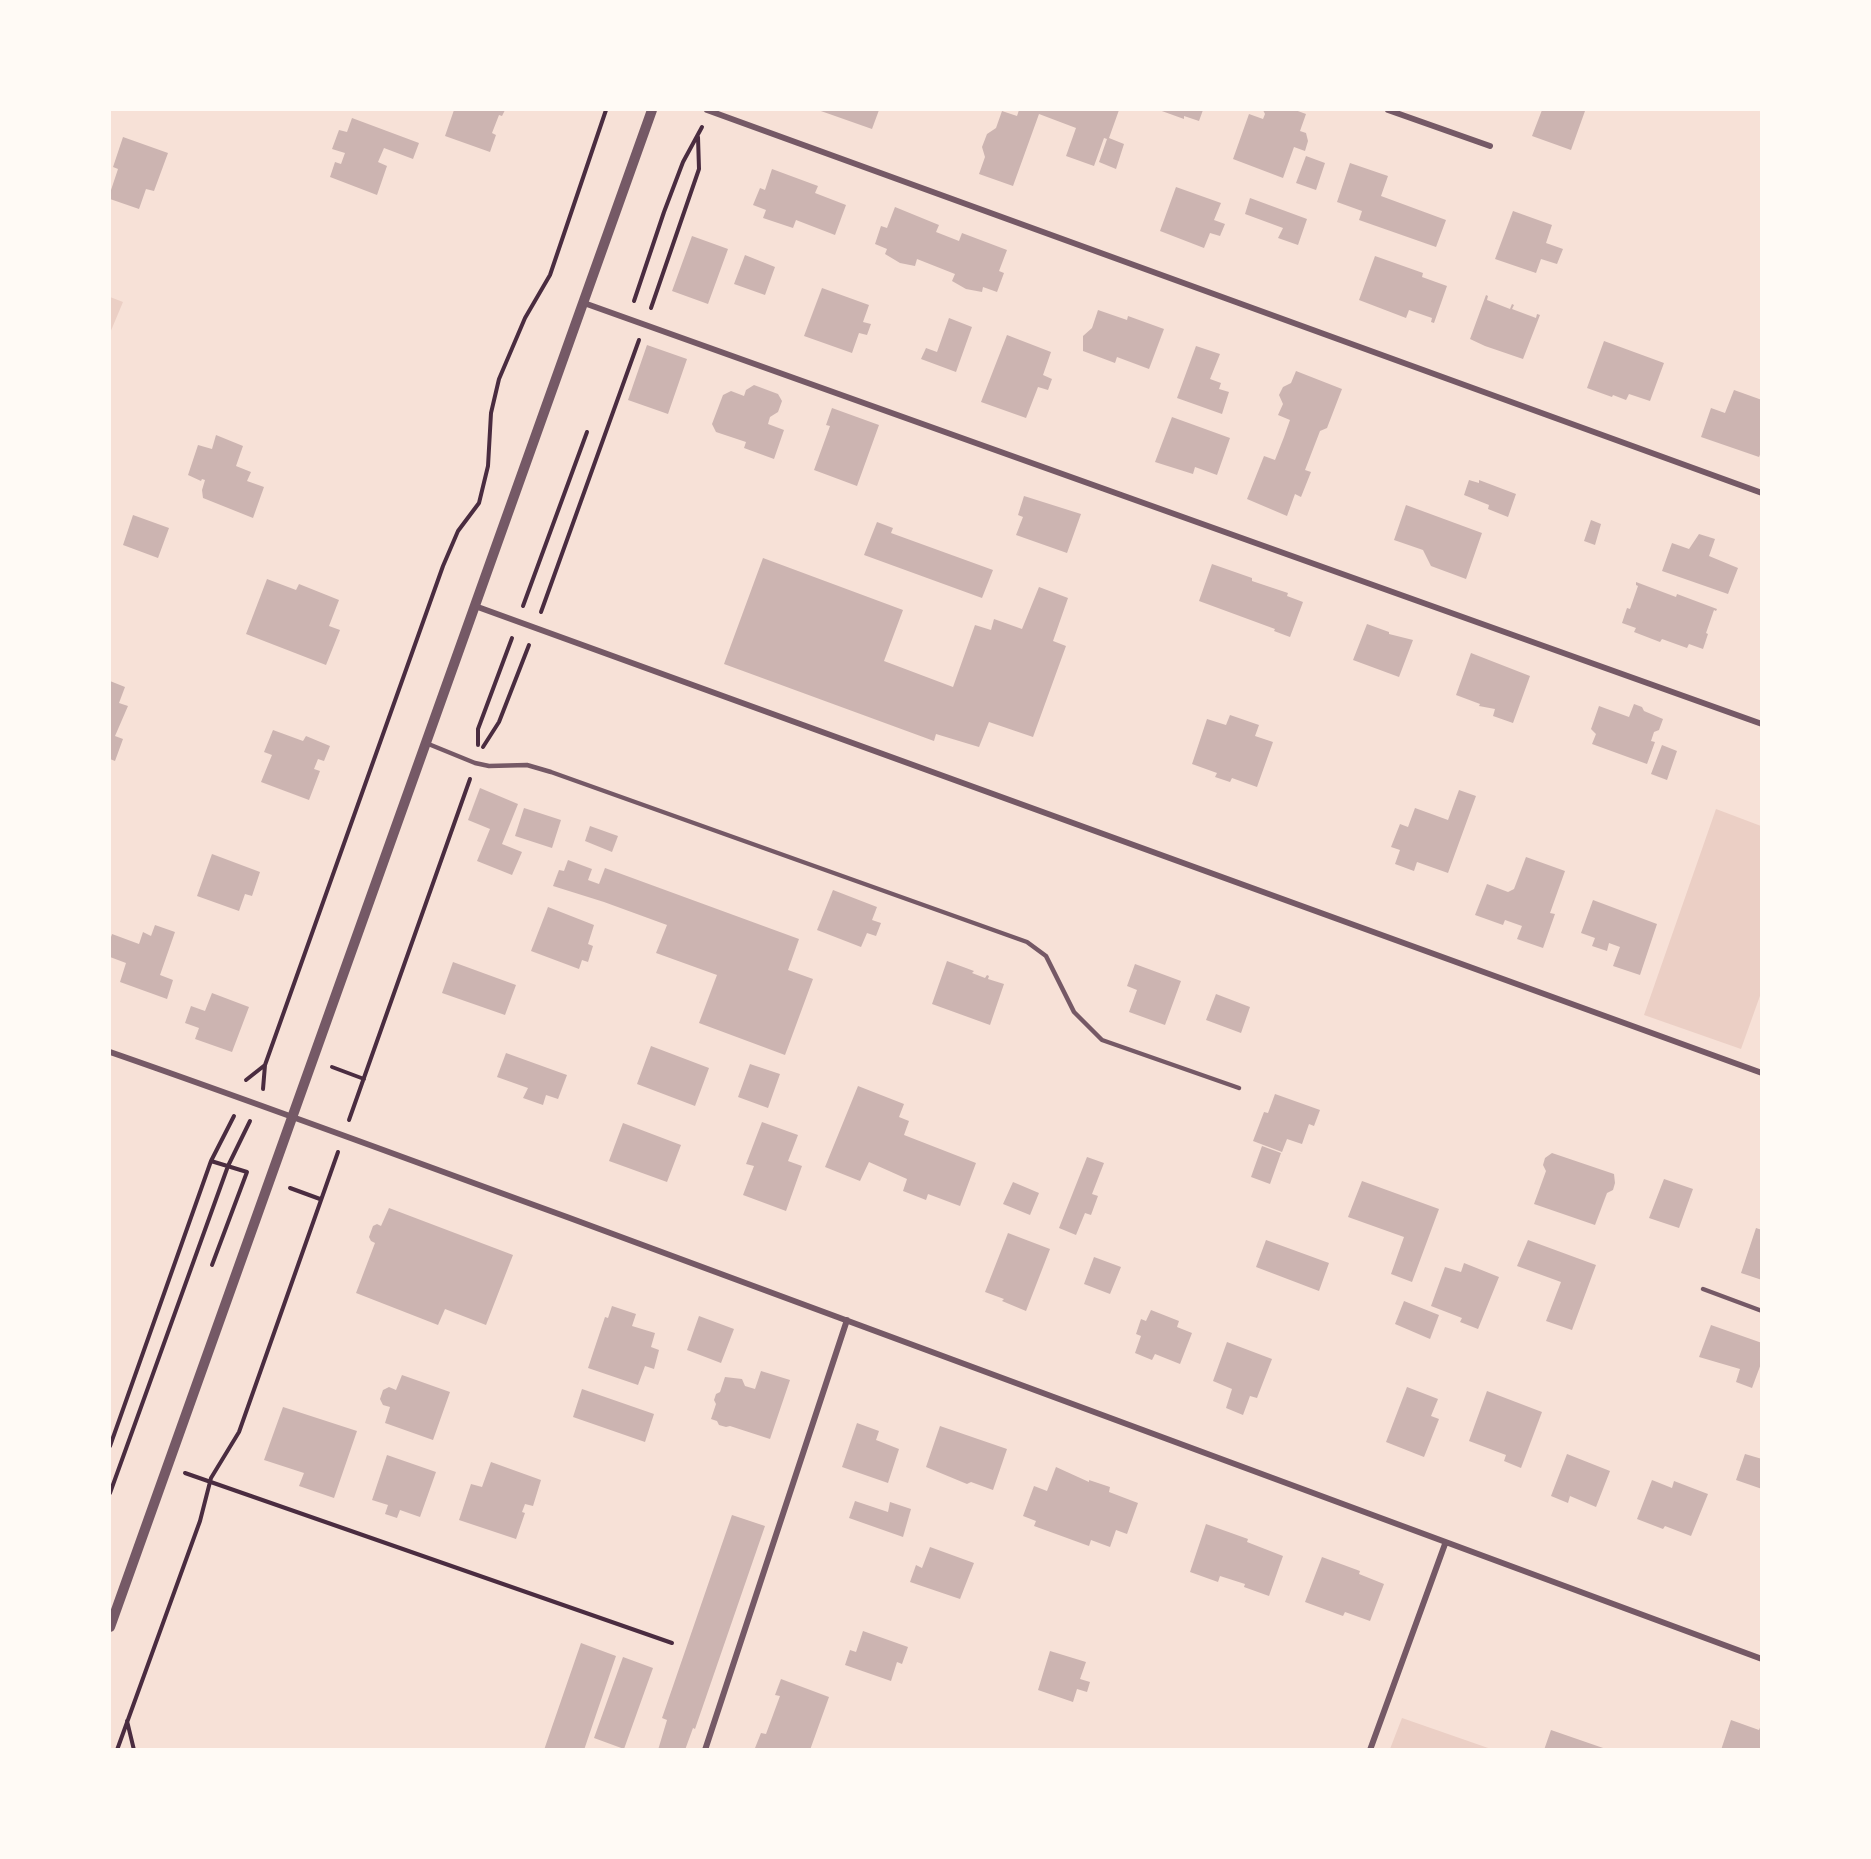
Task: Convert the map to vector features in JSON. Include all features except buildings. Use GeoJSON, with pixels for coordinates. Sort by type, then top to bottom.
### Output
{"type":"FeatureCollection","features":[{"type":"Feature","properties":{"kind":"street"},"geometry":{"type":"LineString","coordinates":[[110,1627],[652,110]]}},
{"type":"Feature","properties":{"kind":"street"},"geometry":{"type":"LineString","coordinates":[[707,110],[1761,493]]}},
{"type":"Feature","properties":{"kind":"street"},"geometry":{"type":"LineString","coordinates":[[1388,110],[1490,147]]}},
{"type":"Feature","properties":{"kind":"street"},"geometry":{"type":"LineString","coordinates":[[584,303],[1761,724]]}},
{"type":"Feature","properties":{"kind":"street"},"geometry":{"type":"LineString","coordinates":[[475,606],[1761,1073]]}},
{"type":"Feature","properties":{"kind":"street"},"geometry":{"type":"LineString","coordinates":[[110,1052],[846,1320],[1445,1544],[1761,1659]]}},
{"type":"Feature","properties":{"kind":"street"},"geometry":{"type":"LineString","coordinates":[[705,1749],[846,1320]]}},
{"type":"Feature","properties":{"kind":"street"},"geometry":{"type":"LineString","coordinates":[[1370,1749],[1445,1544]]}},
{"type":"Feature","properties":{"kind":"lane"},"geometry":{"type":"LineString","coordinates":[[426,743],[475,763],[489,766],[526,765],[551,772],[1027,942],[1046,956],[1074,1012],[1102,1040],[1239,1088]]}},
{"type":"Feature","properties":{"kind":"lane"},"geometry":{"type":"LineString","coordinates":[[1703,1290],[1761,1311]]}},
{"type":"Feature","properties":{"kind":"path"},"geometry":{"type":"LineString","coordinates":[[110,1492],[228,1166],[258,1104],[264,1084],[265,1065],[443,566],[458,531],[479,503],[488,465],[491,413],[499,379],[525,318],[550,275],[606,110]]}},
{"type":"Feature","properties":{"kind":"path"},"geometry":{"type":"LineString","coordinates":[[587,432],[478,729],[478,755],[499,722],[639,341],[699,169],[698,137],[683,162],[621,336],[639,341]]}},
{"type":"Feature","properties":{"kind":"path"},"geometry":{"type":"LineString","coordinates":[[348,1121],[475,763]]}},
{"type":"Feature","properties":{"kind":"path"},"geometry":{"type":"LineString","coordinates":[[247,1080],[265,1065]]}},
{"type":"Feature","properties":{"kind":"path"},"geometry":{"type":"LineString","coordinates":[[332,1067],[364,1079]]}},
{"type":"Feature","properties":{"kind":"path"},"geometry":{"type":"LineString","coordinates":[[110,1446],[211,1161],[235,1113]]}},
{"type":"Feature","properties":{"kind":"path"},"geometry":{"type":"LineString","coordinates":[[117,1749],[200,1521],[211,1478],[239,1432],[338,1153]]}},
{"type":"Feature","properties":{"kind":"path"},"geometry":{"type":"LineString","coordinates":[[211,1161],[247,1172],[212,1265]]}},
{"type":"Feature","properties":{"kind":"path"},"geometry":{"type":"LineString","coordinates":[[288,1187],[320,1199]]}},
{"type":"Feature","properties":{"kind":"path"},"geometry":{"type":"LineString","coordinates":[[168,1467],[672,1643]]}},
{"type":"Feature","properties":{"kind":"path"},"geometry":{"type":"LineString","coordinates":[[127,1720],[134,1749]]}},
{"type":"Feature","properties":{"kind":"shaded area"},"geometry":{"type":"Polygon","coordinates":[[[110,297],[123,302],[110,333],[110,297]]]}},
{"type":"Feature","properties":{"kind":"shaded area"},"geometry":{"type":"Polygon","coordinates":[[[1716,809],[1761,826],[1761,993],[1741,1049],[1644,1015],[1716,809]]]}},
{"type":"Feature","properties":{"kind":"shaded area"},"geometry":{"type":"Polygon","coordinates":[[[1402,1718],[1491,1749],[1390,1749],[1402,1718]]]}}]}
